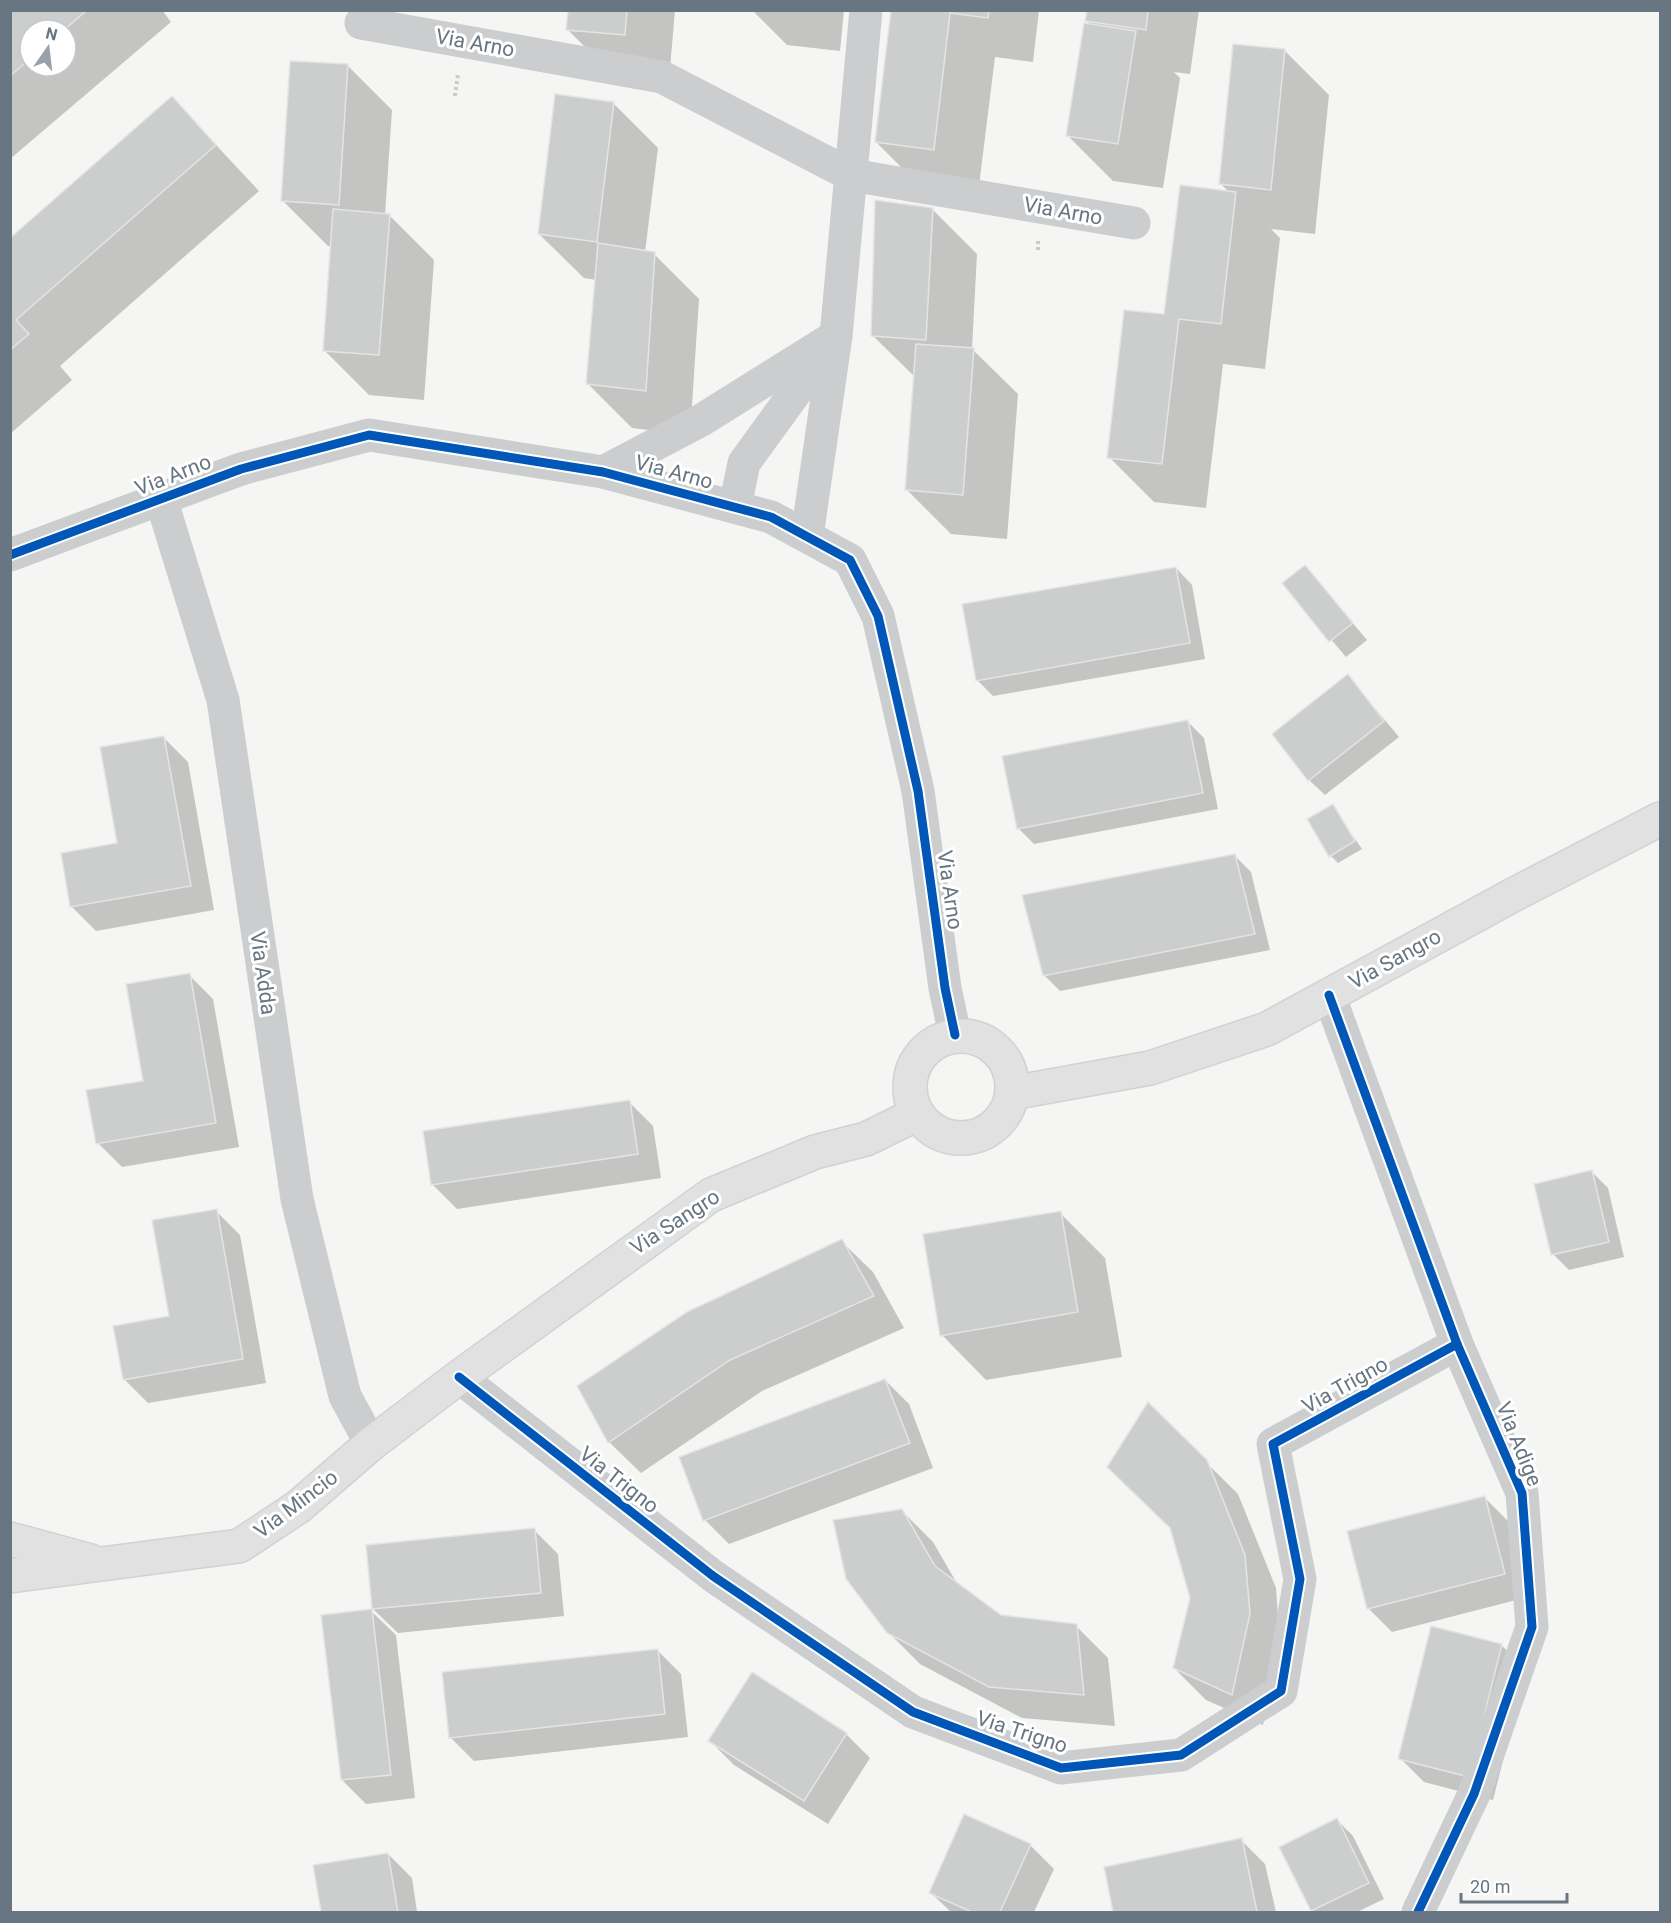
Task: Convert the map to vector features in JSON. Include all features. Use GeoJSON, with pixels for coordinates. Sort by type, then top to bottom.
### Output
{"type":"FeatureCollection","features":[{"type":"Feature","properties":{"kind":"street"},"geometry":{"type":"LineString","coordinates":[[807,537],[836,336],[866,10]]}},
{"type":"Feature","properties":{"kind":"street","name":"Via Arno"},"geometry":{"type":"LineString","coordinates":[[361,23],[662,77],[851,175],[1134,223]]}},
{"type":"Feature","properties":{"kind":"street","name":"Via Arno"},"geometry":{"type":"LineString","coordinates":[[603,472],[700,421],[836,336]]}},
{"type":"Feature","properties":{"kind":"street","name":"Via Arno"},"geometry":{"type":"LineString","coordinates":[[735,507],[744,463],[836,336]]}},
{"type":"Feature","properties":{"kind":"street","name":"Via Arno"},"geometry":{"type":"LineString","coordinates":[[10,555],[241,469],[369,435],[603,472],[771,516],[850,560],[878,616],[918,791],[944,977],[955,1035]]}},
{"type":"Feature","properties":{"kind":"street","name":"Via Adda"},"geometry":{"type":"LineString","coordinates":[[161,499],[223,700],[297,1199],[345,1396],[371,1444]]}},
{"type":"Feature","properties":{"kind":"street","name":"Via Sangro"},"geometry":{"type":"LineString","coordinates":[[1012,1093],[1150,1068],[1267,1029],[1513,894],[1660,819]]}},
{"type":"Feature","properties":{"kind":"street","name":"Via Adige"},"geometry":{"type":"LineString","coordinates":[[1329,995],[1457,1344],[1522,1493],[1532,1627],[1474,1794],[1418,1912]]}},
{"type":"Feature","properties":{"kind":"street"},"geometry":{"type":"LineString","coordinates":[[955,1035],[972,1036],[987,1042],[997,1050],[1010,1071],[1012,1093],[1005,1113],[997,1124],[973,1137],[947,1136],[929,1127],[917,1114],[909,1086],[916,1060],[936,1041],[955,1035]]}},
{"type":"Feature","properties":{"kind":"street","name":"Via Sangro"},"geometry":{"type":"LineString","coordinates":[[459,1377],[711,1196],[815,1152],[866,1139],[917,1114]]}},
{"type":"Feature","properties":{"kind":"street","name":"Via Trigno"},"geometry":{"type":"LineString","coordinates":[[459,1377],[713,1576],[913,1712],[1062,1768],[1181,1755],[1281,1691],[1300,1579],[1273,1444],[1457,1344]]}},
{"type":"Feature","properties":{"kind":"street","name":"Via Mincio"},"geometry":{"type":"LineString","coordinates":[[10,1576],[239,1546],[298,1507],[371,1444],[459,1377]]}},
{"type":"Feature","properties":{"kind":"street","name":"Via Mincio"},"geometry":{"type":"LineString","coordinates":[[10,1539],[104,1565]]}},
{"type":"Feature","properties":{"kind":"building"},"geometry":{"type":"Polygon","coordinates":[[[10,10],[87,10],[78,18],[18,18],[18,69],[10,76],[10,10]]]}},
{"type":"Feature","properties":{"kind":"building"},"geometry":{"type":"Polygon","coordinates":[[[568,10],[627,10],[625,35],[566,30],[568,10]]]}},
{"type":"Feature","properties":{"kind":"building"},"geometry":{"type":"Polygon","coordinates":[[[891,10],[989,10],[988,18],[950,13],[934,150],[875,142],[891,10]]]}},
{"type":"Feature","properties":{"kind":"building"},"geometry":{"type":"Polygon","coordinates":[[[1087,10],[1148,10],[1146,30],[1085,21],[1087,10]]]}},
{"type":"Feature","properties":{"kind":"building"},"geometry":{"type":"Polygon","coordinates":[[[1084,23],[1136,31],[1118,144],[1066,136],[1084,23]]]}},
{"type":"Feature","properties":{"kind":"building"},"geometry":{"type":"Polygon","coordinates":[[[1233,44],[1285,49],[1271,190],[1219,184],[1233,44]]]}},
{"type":"Feature","properties":{"kind":"building"},"geometry":{"type":"Polygon","coordinates":[[[290,61],[348,64],[339,205],[281,201],[290,61]]]}},
{"type":"Feature","properties":{"kind":"building"},"geometry":{"type":"Polygon","coordinates":[[[555,94],[614,102],[597,242],[538,234],[555,94]]]}},
{"type":"Feature","properties":{"kind":"building"},"geometry":{"type":"Polygon","coordinates":[[[172,96],[216,145],[16,320],[29,334],[10,350],[10,238],[172,96]]]}},
{"type":"Feature","properties":{"kind":"building"},"geometry":{"type":"Polygon","coordinates":[[[1180,185],[1236,192],[1221,324],[1179,319],[1162,464],[1107,458],[1124,310],[1164,314],[1180,185]]]}},
{"type":"Feature","properties":{"kind":"building"},"geometry":{"type":"Polygon","coordinates":[[[875,200],[933,208],[926,340],[871,336],[875,200]]]}},
{"type":"Feature","properties":{"kind":"building"},"geometry":{"type":"Polygon","coordinates":[[[333,209],[390,214],[379,355],[323,351],[333,209]]]}},
{"type":"Feature","properties":{"kind":"building"},"geometry":{"type":"Polygon","coordinates":[[[598,243],[655,252],[646,391],[586,384],[598,243]]]}},
{"type":"Feature","properties":{"kind":"building"},"geometry":{"type":"Polygon","coordinates":[[[916,344],[974,348],[963,495],[905,490],[916,344]]]}},
{"type":"Feature","properties":{"kind":"building"},"geometry":{"type":"Polygon","coordinates":[[[1305,565],[1353,623],[1329,642],[1282,583],[1305,565]]]}},
{"type":"Feature","properties":{"kind":"building"},"geometry":{"type":"Polygon","coordinates":[[[1176,567],[1190,643],[976,681],[962,604],[1176,567]]]}},
{"type":"Feature","properties":{"kind":"building"},"geometry":{"type":"Polygon","coordinates":[[[1348,674],[1384,721],[1308,781],[1272,734],[1348,674]]]}},
{"type":"Feature","properties":{"kind":"building"},"geometry":{"type":"Polygon","coordinates":[[[1188,720],[1203,793],[1017,829],[1002,756],[1188,720]]]}},
{"type":"Feature","properties":{"kind":"building"},"geometry":{"type":"Polygon","coordinates":[[[164,736],[191,886],[70,907],[61,853],[117,843],[100,747],[164,736]]]}},
{"type":"Feature","properties":{"kind":"building"},"geometry":{"type":"Polygon","coordinates":[[[1333,804],[1355,841],[1329,857],[1307,819],[1333,804]]]}},
{"type":"Feature","properties":{"kind":"building"},"geometry":{"type":"Polygon","coordinates":[[[1235,854],[1255,934],[1043,976],[1022,895],[1235,854]]]}},
{"type":"Feature","properties":{"kind":"building"},"geometry":{"type":"Polygon","coordinates":[[[190,973],[216,1123],[96,1144],[86,1090],[143,1081],[126,984],[190,973]]]}},
{"type":"Feature","properties":{"kind":"building"},"geometry":{"type":"Polygon","coordinates":[[[630,1100],[638,1154],[431,1185],[423,1131],[630,1100]]]}},
{"type":"Feature","properties":{"kind":"building"},"geometry":{"type":"Polygon","coordinates":[[[1592,1170],[1609,1242],[1551,1255],[1534,1184],[1592,1170]]]}},
{"type":"Feature","properties":{"kind":"building"},"geometry":{"type":"Polygon","coordinates":[[[217,1209],[243,1359],[123,1380],[113,1326],[169,1316],[152,1220],[217,1209]]]}},
{"type":"Feature","properties":{"kind":"building"},"geometry":{"type":"Polygon","coordinates":[[[1061,1211],[1078,1312],[940,1336],[923,1234],[1061,1211]]]}},
{"type":"Feature","properties":{"kind":"building"},"geometry":{"type":"Polygon","coordinates":[[[842,1239],[874,1296],[730,1360],[608,1443],[577,1386],[687,1312],[842,1239]]]}},
{"type":"Feature","properties":{"kind":"building"},"geometry":{"type":"Polygon","coordinates":[[[885,1379],[910,1443],[703,1521],[679,1457],[885,1379]]]}},
{"type":"Feature","properties":{"kind":"building"},"geometry":{"type":"Polygon","coordinates":[[[1148,1402],[1207,1460],[1245,1555],[1250,1614],[1232,1695],[1173,1668],[1190,1598],[1170,1528],[1107,1467],[1148,1402]]]}},
{"type":"Feature","properties":{"kind":"building"},"geometry":{"type":"Polygon","coordinates":[[[1485,1496],[1505,1574],[1367,1609],[1347,1531],[1485,1496]]]}},
{"type":"Feature","properties":{"kind":"building"},"geometry":{"type":"Polygon","coordinates":[[[902,1509],[935,1566],[1001,1615],[1077,1624],[1084,1695],[989,1687],[887,1633],[846,1579],[833,1520],[902,1509]]]}},
{"type":"Feature","properties":{"kind":"building"},"geometry":{"type":"Polygon","coordinates":[[[535,1528],[541,1593],[372,1609],[366,1545],[535,1528]]]}},
{"type":"Feature","properties":{"kind":"building"},"geometry":{"type":"Polygon","coordinates":[[[372,1609],[391,1775],[341,1780],[321,1615],[372,1609]]]}},
{"type":"Feature","properties":{"kind":"building"},"geometry":{"type":"Polygon","coordinates":[[[1431,1626],[1502,1644],[1469,1777],[1398,1759],[1431,1626]]]}},
{"type":"Feature","properties":{"kind":"building"},"geometry":{"type":"Polygon","coordinates":[[[658,1649],[665,1714],[449,1738],[442,1672],[658,1649]]]}},
{"type":"Feature","properties":{"kind":"building"},"geometry":{"type":"Polygon","coordinates":[[[752,1672],[847,1733],[804,1801],[708,1741],[752,1672]]]}},
{"type":"Feature","properties":{"kind":"building"},"geometry":{"type":"Polygon","coordinates":[[[964,1814],[1031,1844],[1000,1912],[972,1912],[929,1893],[964,1814]]]}},
{"type":"Feature","properties":{"kind":"building"},"geometry":{"type":"Polygon","coordinates":[[[1337,1818],[1369,1883],[1311,1911],[1279,1847],[1337,1818]]]}},
{"type":"Feature","properties":{"kind":"building"},"geometry":{"type":"Polygon","coordinates":[[[1242,1838],[1257,1912],[1113,1912],[1104,1867],[1242,1838]]]}},
{"type":"Feature","properties":{"kind":"building"},"geometry":{"type":"Polygon","coordinates":[[[388,1853],[398,1912],[321,1912],[313,1865],[388,1853]]]}},
{"type":"Feature","properties":{"kind":"cycle path"},"geometry":{"type":"LineString","coordinates":[[10,555],[241,469],[369,435],[603,472],[771,517],[850,560],[878,616],[918,791],[945,988],[955,1035]]}},
{"type":"Feature","properties":{"kind":"cycle path"},"geometry":{"type":"LineString","coordinates":[[1329,995],[1457,1344],[1522,1493],[1532,1627],[1474,1794],[1418,1912]]}},
{"type":"Feature","properties":{"kind":"cycle path"},"geometry":{"type":"LineString","coordinates":[[459,1377],[713,1576],[913,1712],[1061,1768],[1181,1755],[1281,1691],[1300,1579],[1273,1444],[1457,1344]]}}]}
